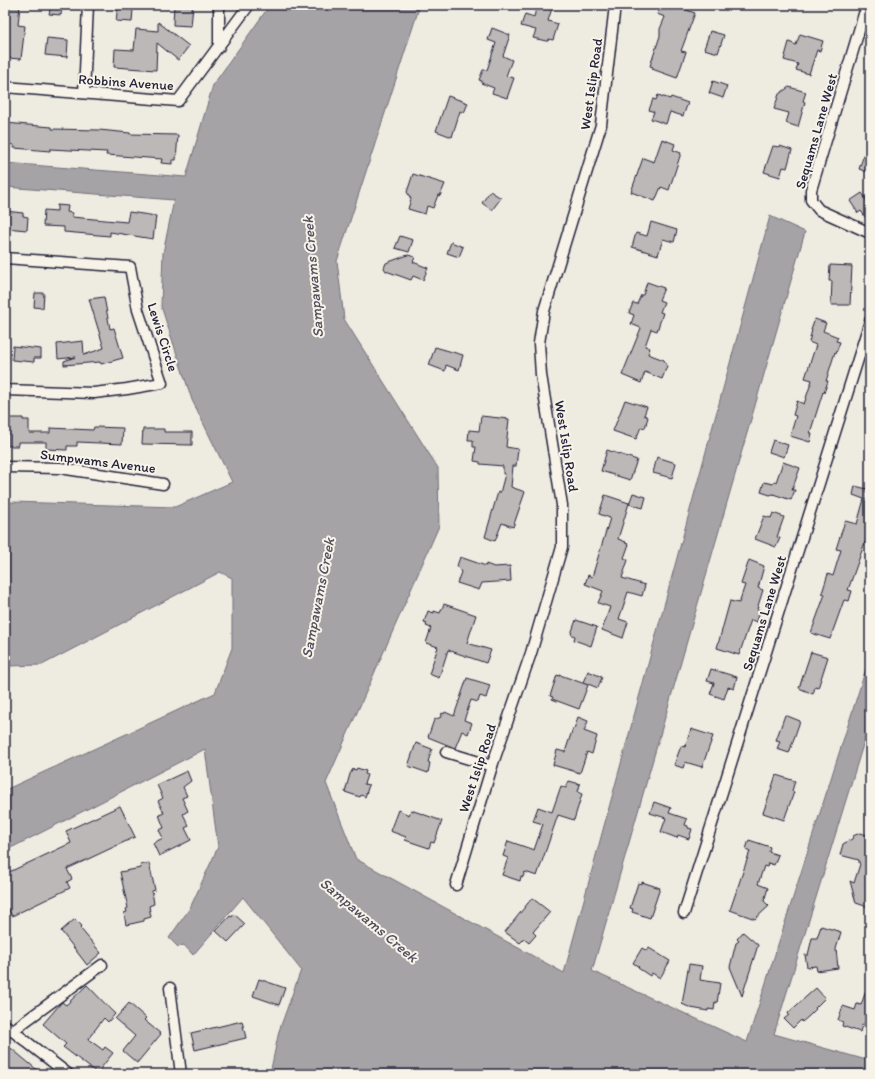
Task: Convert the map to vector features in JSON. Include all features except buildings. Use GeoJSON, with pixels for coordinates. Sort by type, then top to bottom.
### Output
{"type":"FeatureCollection","features":[{"type":"Feature","properties":{"kind":"street"},"geometry":{"type":"LineString","coordinates":[[84,93],[88,5]]}},
{"type":"Feature","properties":{"kind":"street"},"geometry":{"type":"LineString","coordinates":[[218,47],[219,5]]}},
{"type":"Feature","properties":{"kind":"street"},"geometry":{"type":"LineString","coordinates":[[218,47],[249,5]]}},
{"type":"Feature","properties":{"kind":"street","name":"West Islip Road"},"geometry":{"type":"LineString","coordinates":[[456,885],[492,766],[531,653],[562,547],[562,505],[541,375],[539,343],[544,311],[601,125],[615,5]]}},
{"type":"Feature","properties":{"kind":"street","name":"Sequams Lane West"},"geometry":{"type":"LineString","coordinates":[[870,5],[864,14],[811,190],[811,200],[819,210],[870,233]]}},
{"type":"Feature","properties":{"kind":"street","name":"Robbins Avenue"},"geometry":{"type":"LineString","coordinates":[[5,87],[178,101],[218,47]]}},
{"type":"Feature","properties":{"kind":"street","name":"Lewis Circle"},"geometry":{"type":"LineString","coordinates":[[5,258],[130,267],[138,310],[162,383],[94,393],[5,390]]}},
{"type":"Feature","properties":{"kind":"street","name":"Sequams Lane West"},"geometry":{"type":"LineString","coordinates":[[684,913],[870,321]]}},
{"type":"Feature","properties":{"kind":"street","name":"Sumpwams Avenue"},"geometry":{"type":"LineString","coordinates":[[5,467],[60,468],[163,484]]}},
{"type":"Feature","properties":{"kind":"street"},"geometry":{"type":"LineString","coordinates":[[446,752],[492,766]]}},
{"type":"Feature","properties":{"kind":"street"},"geometry":{"type":"LineString","coordinates":[[68,1074],[8,1028],[102,965]]}},
{"type":"Feature","properties":{"kind":"street"},"geometry":{"type":"LineString","coordinates":[[170,988],[181,1074]]}},
{"type":"Feature","properties":{"kind":"water","name":"Sampawams Creek"},"geometry":{"type":"Polygon","coordinates":[[[270,5],[420,5],[337,261],[344,319],[438,468],[439,526],[326,783],[356,859],[564,973],[770,216],[805,232],[592,971],[747,1042],[870,656],[870,722],[774,1034],[870,1061],[870,1074],[270,1074],[279,1031],[301,970],[243,897],[193,955],[184,945],[178,947],[169,938],[190,908],[218,847],[205,749],[5,851],[5,790],[215,693],[232,648],[232,578],[220,572],[42,665],[8,666],[5,665],[5,505],[12,502],[175,507],[232,482],[192,400],[161,306],[163,253],[174,200],[5,187],[5,163],[186,177],[213,85],[270,5]]]}}]}
